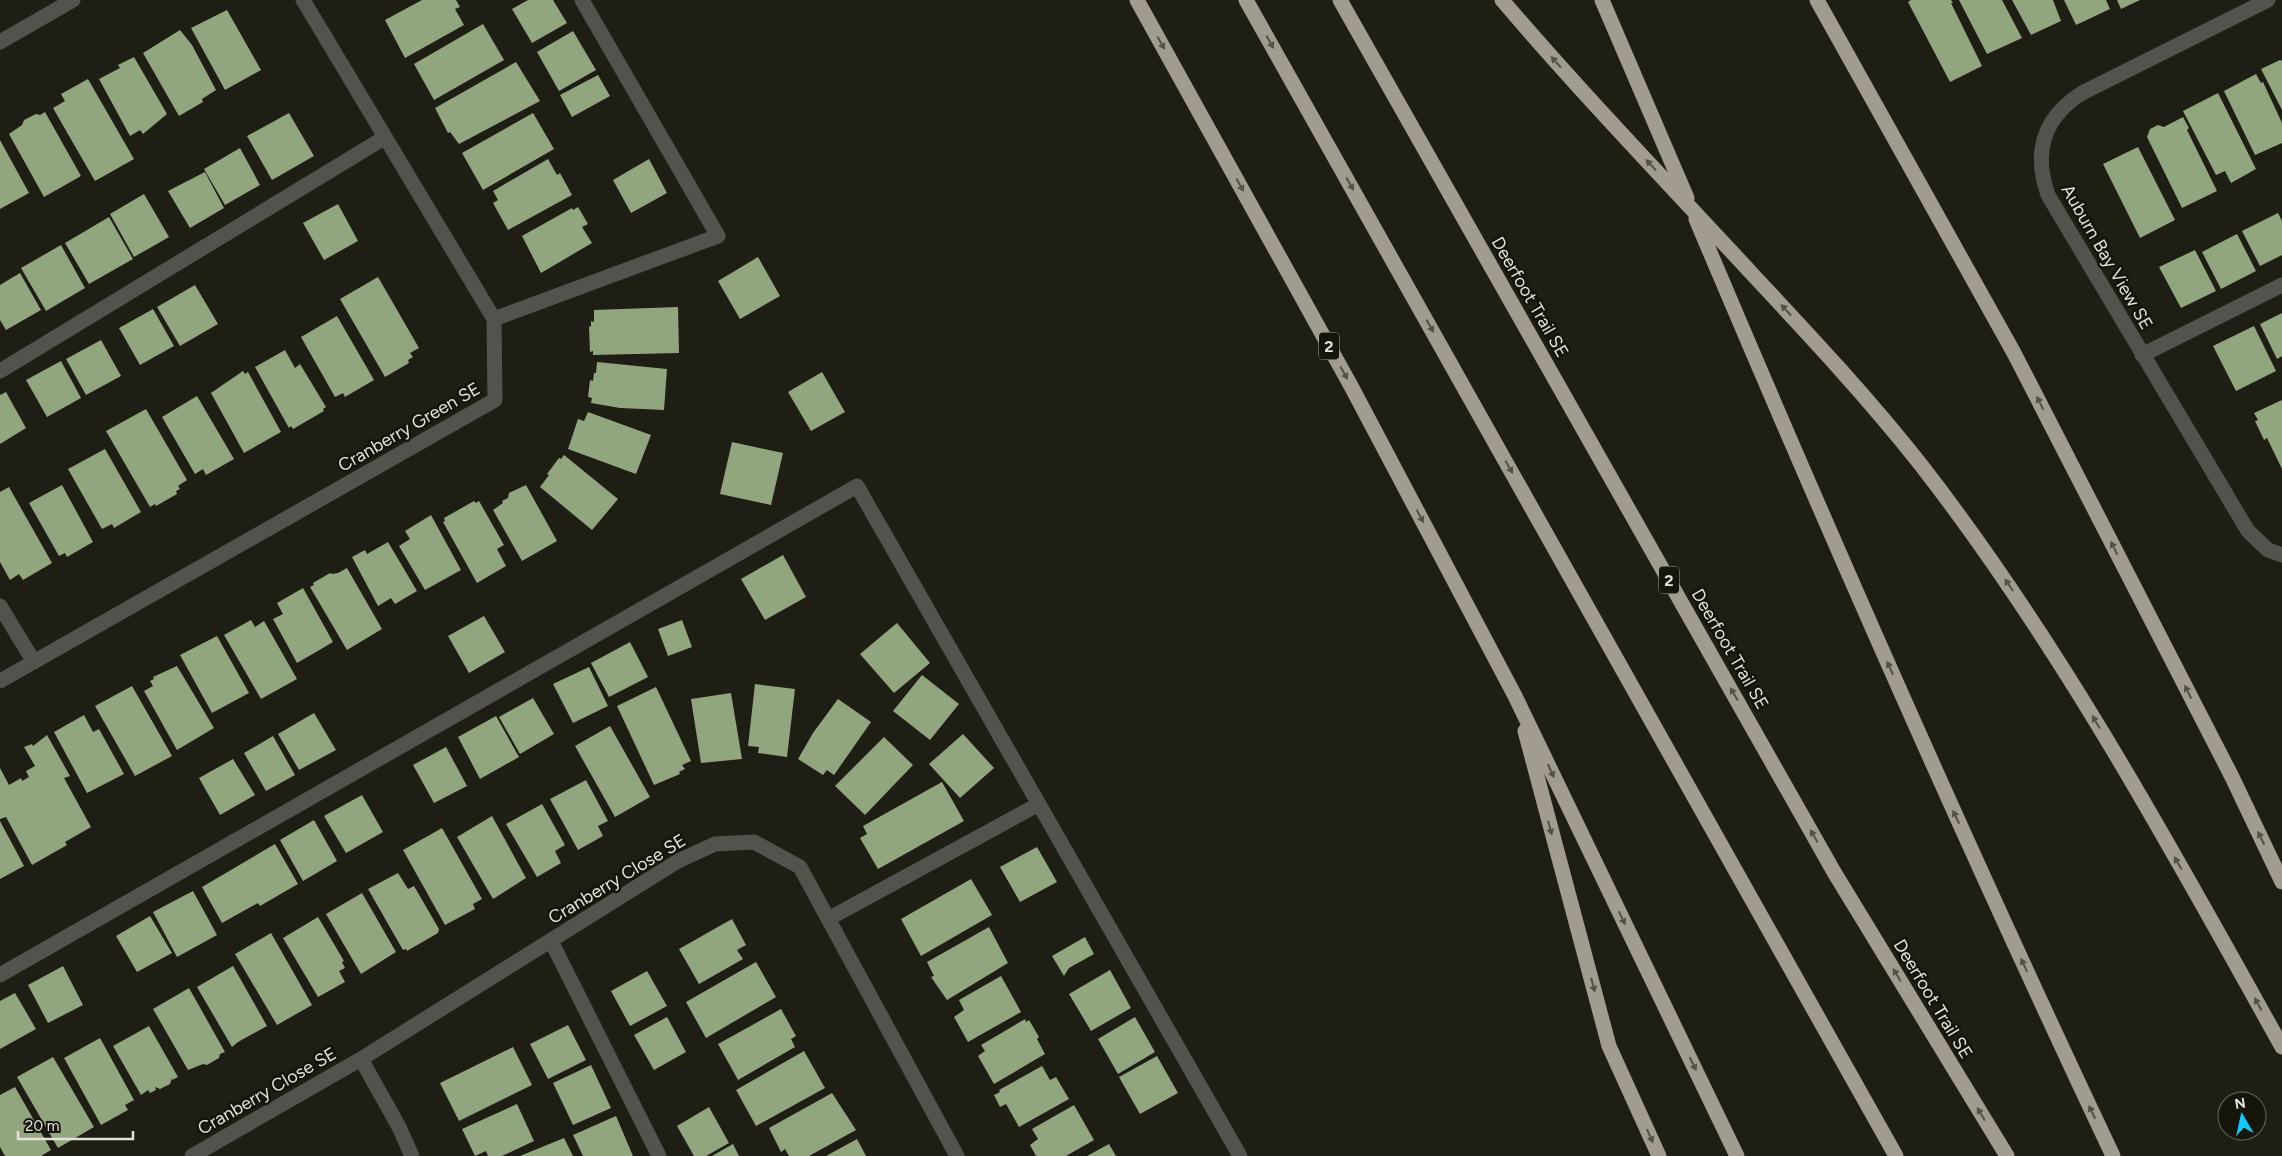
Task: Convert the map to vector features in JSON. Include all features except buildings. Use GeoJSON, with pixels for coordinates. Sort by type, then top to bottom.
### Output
{"type":"FeatureCollection","features":[{"type":"Feature","properties":{"kind":"highway","name":"2"},"geometry":{"type":"LineString","coordinates":[[1137,0],[1352,386],[1515,696],[1737,1156]]}},
{"type":"Feature","properties":{"kind":"highway"},"geometry":{"type":"LineString","coordinates":[[1246,0],[1896,1156]]}},
{"type":"Feature","properties":{"kind":"highway","name":"Deerfoot Trail SE"},"geometry":{"type":"LineString","coordinates":[[1340,0],[1834,872],[2006,1156]]}},
{"type":"Feature","properties":{"kind":"highway"},"geometry":{"type":"LineString","coordinates":[[1502,0],[1589,98],[1819,345],[1924,469],[1978,541],[2035,625],[2142,800],[2282,1046]]}},
{"type":"Feature","properties":{"kind":"highway"},"geometry":{"type":"LineString","coordinates":[[1602,0],[1765,383],[1922,741],[2113,1156]]}},
{"type":"Feature","properties":{"kind":"highway"},"geometry":{"type":"LineString","coordinates":[[1816,0],[2014,353],[2232,777],[2282,882]]}},
{"type":"Feature","properties":{"kind":"highway"},"geometry":{"type":"LineString","coordinates":[[1515,696],[1609,1046],[1659,1156]]}},
{"type":"Feature","properties":{"kind":"street"},"geometry":{"type":"LineString","coordinates":[[0,42],[73,0]]}},
{"type":"Feature","properties":{"kind":"street"},"geometry":{"type":"LineString","coordinates":[[303,0],[494,319],[718,236],[582,0]]}},
{"type":"Feature","properties":{"kind":"street","name":"Auburn Bay View SE"},"geometry":{"type":"LineString","coordinates":[[2268,0],[2082,93],[2068,102],[2055,118],[2043,142],[2040,160],[2042,177],[2048,195],[2248,531],[2268,550],[2282,554]]}},
{"type":"Feature","properties":{"kind":"street"},"geometry":{"type":"LineString","coordinates":[[0,371],[384,138]]}},
{"type":"Feature","properties":{"kind":"street"},"geometry":{"type":"LineString","coordinates":[[2142,355],[2282,285]]}},
{"type":"Feature","properties":{"kind":"street","name":"Cranberry Green SE"},"geometry":{"type":"LineString","coordinates":[[0,681],[495,400],[494,319]]}},
{"type":"Feature","properties":{"kind":"street"},"geometry":{"type":"LineString","coordinates":[[0,975],[857,486],[1240,1156]]}},
{"type":"Feature","properties":{"kind":"street"},"geometry":{"type":"LineString","coordinates":[[0,606],[34,662]]}},
{"type":"Feature","properties":{"kind":"street"},"geometry":{"type":"LineString","coordinates":[[828,919],[1039,804]]}},
{"type":"Feature","properties":{"kind":"street","name":"Cranberry Close SE"},"geometry":{"type":"LineString","coordinates":[[192,1156],[360,1059],[678,861],[714,844],[754,842],[800,867],[957,1156]]}},
{"type":"Feature","properties":{"kind":"street"},"geometry":{"type":"LineString","coordinates":[[551,941],[659,1156]]}},
{"type":"Feature","properties":{"kind":"street","name":"Cranberry Close SE"},"geometry":{"type":"LineString","coordinates":[[360,1059],[400,1127],[412,1156]]}}]}
